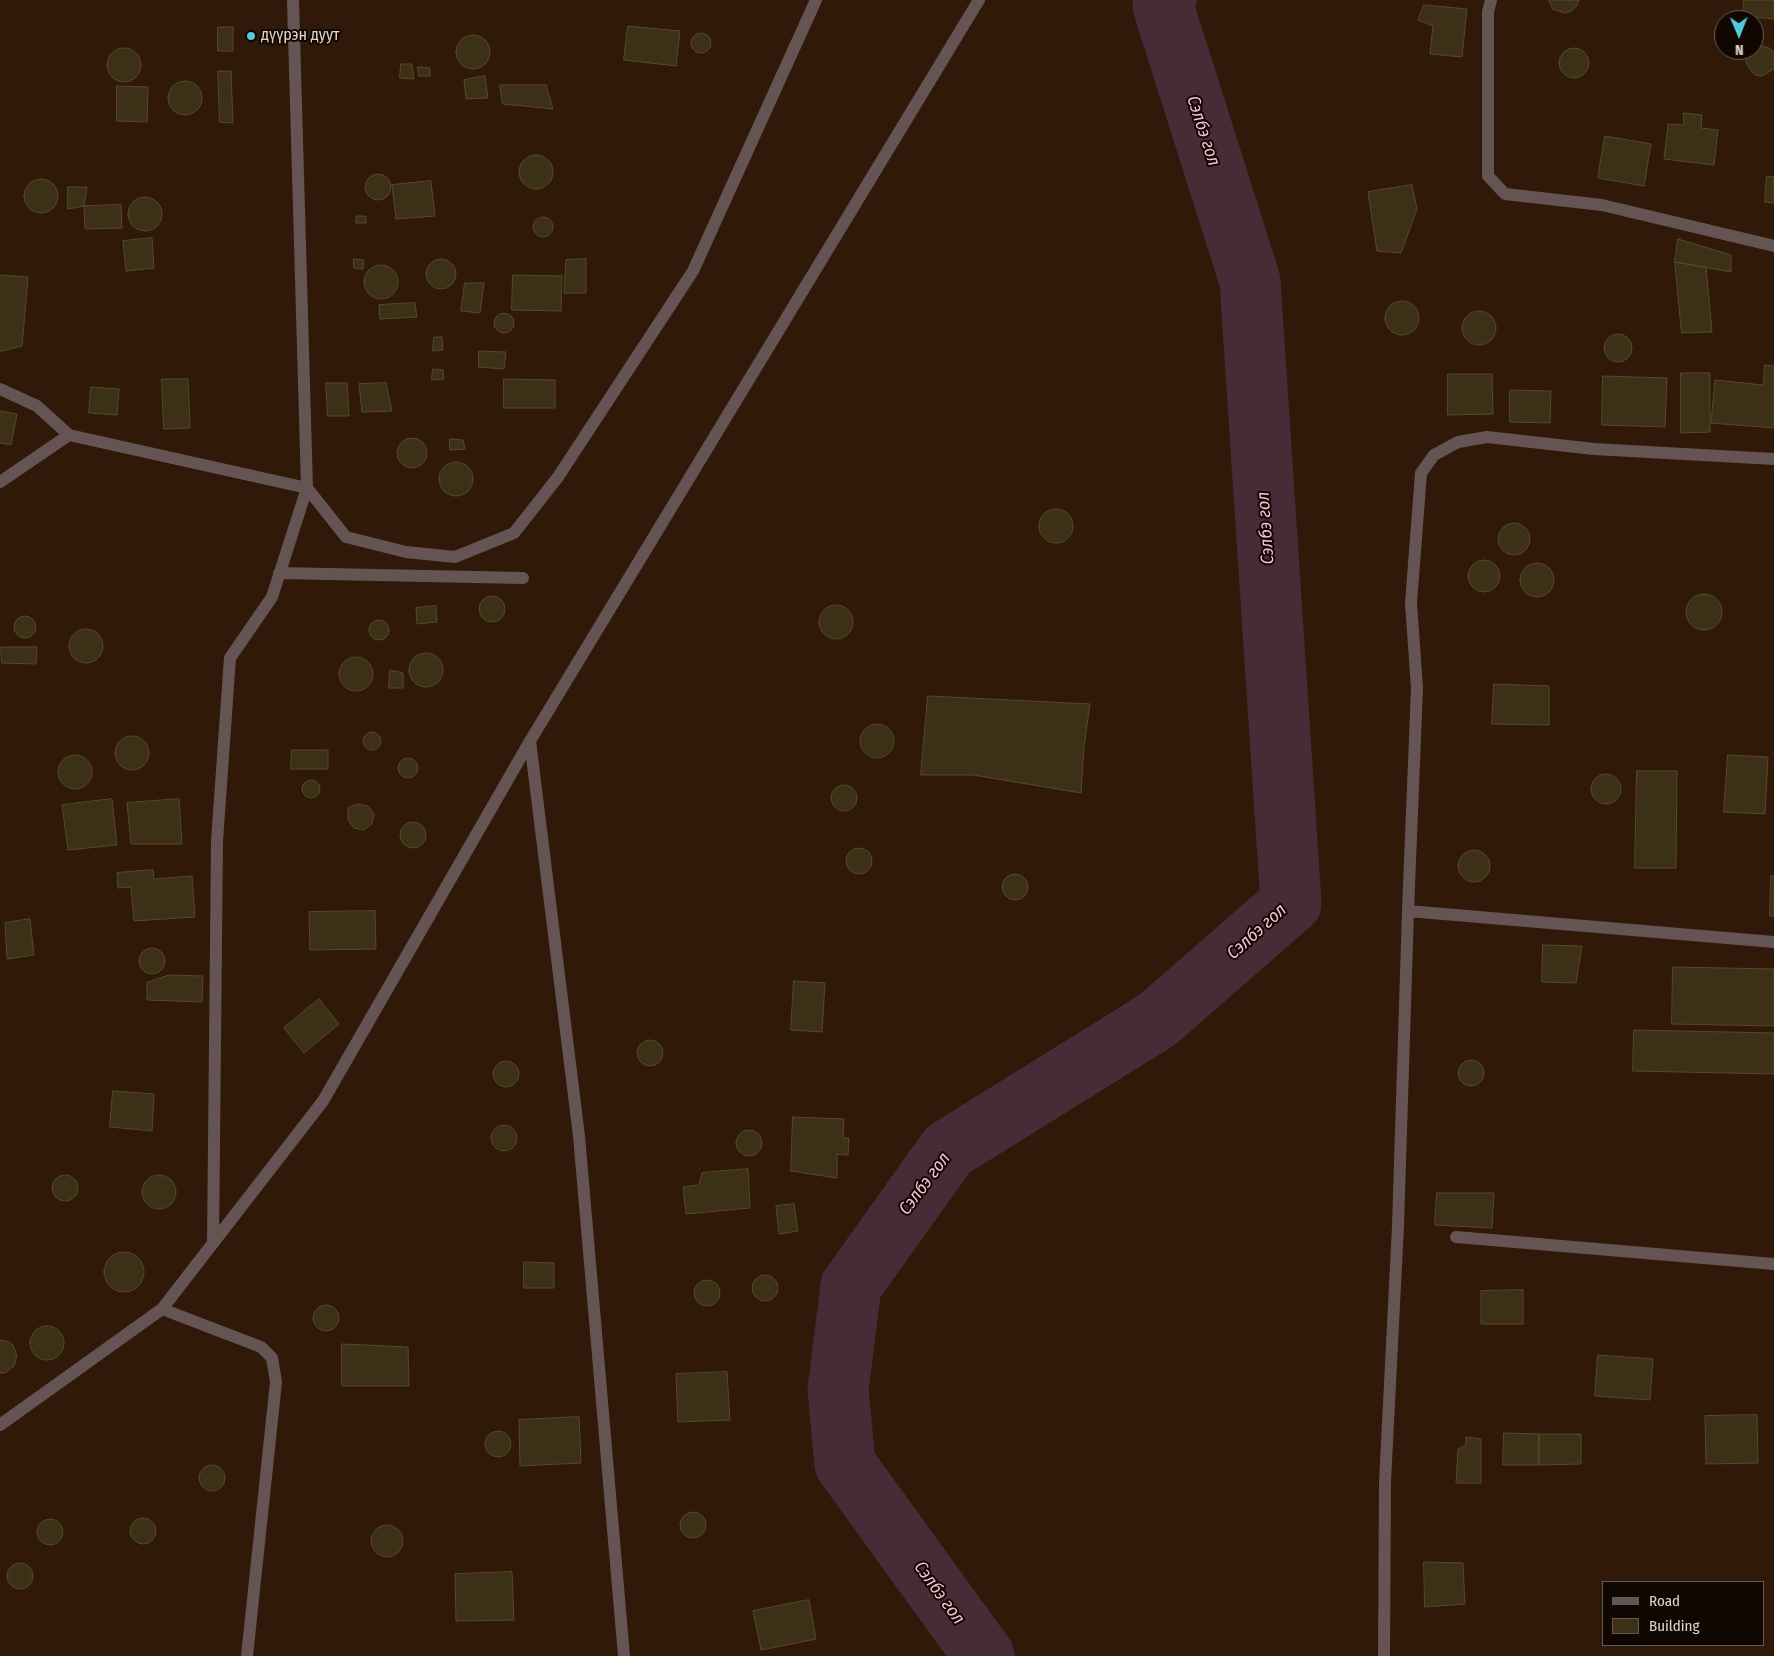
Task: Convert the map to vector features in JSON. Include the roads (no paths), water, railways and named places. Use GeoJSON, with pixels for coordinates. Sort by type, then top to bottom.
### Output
{"type":"FeatureCollection","features":[{"type":"Feature","properties":{"kind":"street"},"geometry":{"type":"LineString","coordinates":[[213,1242],[217,841],[230,658],[272,596],[307,488],[293,0]]}},
{"type":"Feature","properties":{"kind":"street"},"geometry":{"type":"LineString","coordinates":[[0,389],[37,406],[69,435],[307,488],[346,537],[406,552],[455,557],[514,533],[558,477],[693,271],[816,0]]}},
{"type":"Feature","properties":{"kind":"street"},"geometry":{"type":"LineString","coordinates":[[0,1425],[162,1309],[323,1101],[530,741],[979,0]]}},
{"type":"Feature","properties":{"kind":"street"},"geometry":{"type":"LineString","coordinates":[[1491,0],[1488,12],[1488,176],[1504,194],[1602,204],[1774,246]]}},
{"type":"Feature","properties":{"kind":"street"},"geometry":{"type":"LineString","coordinates":[[0,482],[69,435]]}},
{"type":"Feature","properties":{"kind":"street"},"geometry":{"type":"LineString","coordinates":[[1384,1656],[1385,1482],[1398,1226],[1417,688],[1411,603],[1421,472],[1434,455],[1458,442],[1487,437],[1594,449],[1774,460]]}},
{"type":"Feature","properties":{"kind":"street"},"geometry":{"type":"LineString","coordinates":[[280,572],[523,578]]}},
{"type":"Feature","properties":{"kind":"street"},"geometry":{"type":"LineString","coordinates":[[530,741],[579,1136],[624,1656]]}},
{"type":"Feature","properties":{"kind":"street"},"geometry":{"type":"LineString","coordinates":[[1408,911],[1774,942]]}},
{"type":"Feature","properties":{"kind":"street"},"geometry":{"type":"LineString","coordinates":[[1456,1237],[1774,1264]]}},
{"type":"Feature","properties":{"kind":"street"},"geometry":{"type":"LineString","coordinates":[[162,1309],[261,1347],[272,1358],[276,1382],[247,1656]]}},
{"type":"Feature","properties":{"kind":"waterway","name":"Сэлбэ гол"},"geometry":{"type":"LineString","coordinates":[[984,1656],[845,1464],[838,1390],[851,1286],[948,1150],[1157,1020],[1291,903],[1250,281],[1163,6],[1166,0]]}},
{"type":"Feature","properties":{"kind":"place","name":"дүүрэн дуут"},"geometry":{"type":"Point","coordinates":[251,36]}}]}
